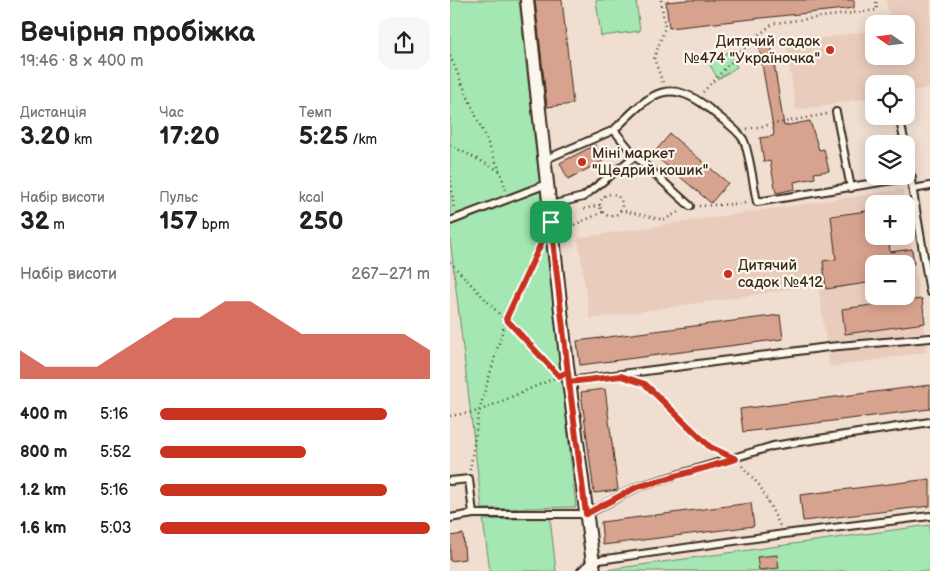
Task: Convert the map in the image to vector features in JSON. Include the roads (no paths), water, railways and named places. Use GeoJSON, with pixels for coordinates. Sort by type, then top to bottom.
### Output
{"type":"FeatureCollection","features":[{"type":"Feature","properties":{"kind":"street"},"geometry":{"type":"LineString","coordinates":[[527,0],[569,382],[593,566]]}},
{"type":"Feature","properties":{"kind":"lane"},"geometry":{"type":"LineString","coordinates":[[546,160],[614,130],[654,94],[666,91],[682,92],[697,98],[744,140],[757,202],[868,185]]}},
{"type":"Feature","properties":{"kind":"lane"},"geometry":{"type":"LineString","coordinates":[[836,112],[851,188]]}},
{"type":"Feature","properties":{"kind":"lane"},"geometry":{"type":"LineString","coordinates":[[614,130],[635,156],[690,206]]}},
{"type":"Feature","properties":{"kind":"lane"},"geometry":{"type":"LineString","coordinates":[[550,205],[583,196],[635,156]]}},
{"type":"Feature","properties":{"kind":"lane"},"geometry":{"type":"LineString","coordinates":[[452,220],[548,184]]}},
{"type":"Feature","properties":{"kind":"lane"},"geometry":{"type":"LineString","coordinates":[[913,185],[930,292]]}},
{"type":"Feature","properties":{"kind":"lane"},"geometry":{"type":"LineString","coordinates":[[914,189],[930,186]]}},
{"type":"Feature","properties":{"kind":"lane"},"geometry":{"type":"LineString","coordinates":[[922,242],[930,241]]}},
{"type":"Feature","properties":{"kind":"lane"},"geometry":{"type":"LineString","coordinates":[[569,382],[828,347],[930,338]]}},
{"type":"Feature","properties":{"kind":"lane"},"geometry":{"type":"LineString","coordinates":[[450,518],[473,514],[586,514],[637,487],[736,459],[773,446],[930,422]]}},
{"type":"Feature","properties":{"kind":"lane"},"geometry":{"type":"LineString","coordinates":[[450,481],[469,479],[473,514]]}},
{"type":"Feature","properties":{"kind":"lane"},"geometry":{"type":"LineString","coordinates":[[581,571],[593,566],[784,534],[930,516]]}},
{"type":"Feature","properties":{"kind":"place","name":"Дитячий садок №474 \"Україночка\""},"geometry":{"type":"Point","coordinates":[830,50]}},
{"type":"Feature","properties":{"kind":"place","name":"Міні маркет \"Щедрий кошик\""},"geometry":{"type":"Point","coordinates":[582,162]}},
{"type":"Feature","properties":{"kind":"place","name":"Дитячий садок №412"},"geometry":{"type":"Point","coordinates":[728,274]}}]}
